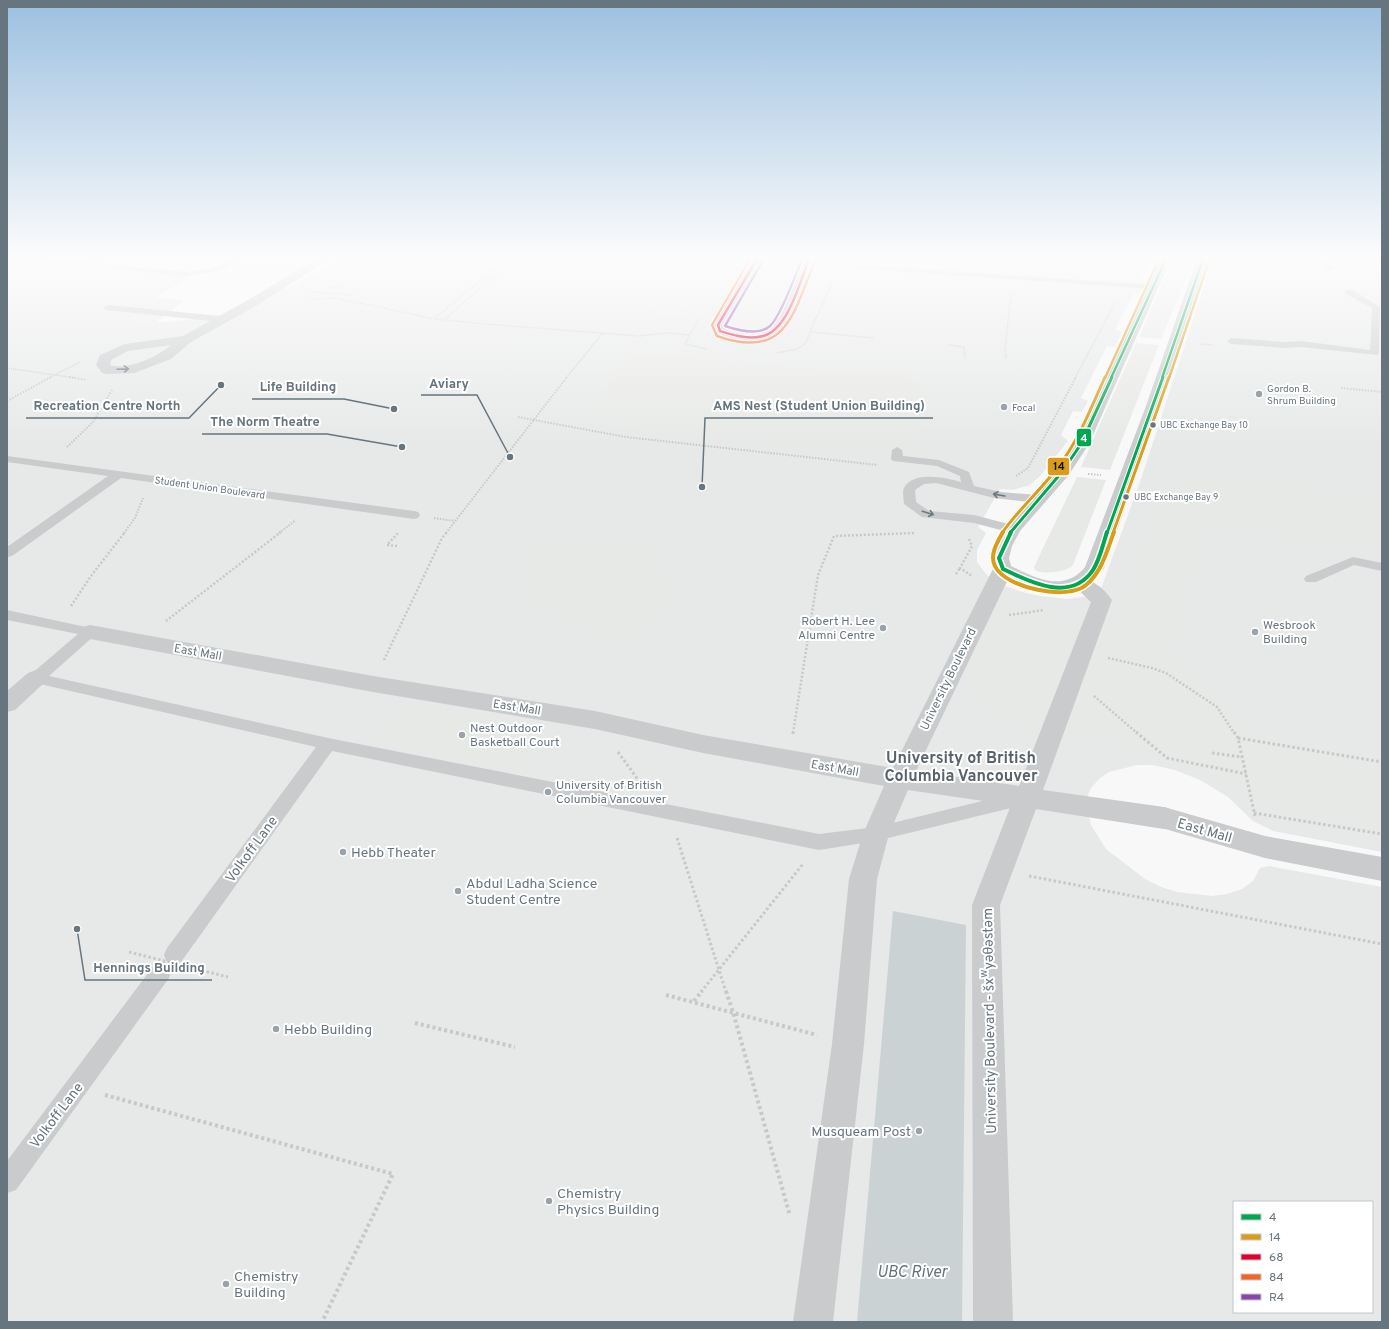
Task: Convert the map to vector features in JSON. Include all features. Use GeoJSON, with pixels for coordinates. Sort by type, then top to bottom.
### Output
{"type":"FeatureCollection","features":[{"type":"Feature","properties":{"kind":"street"},"geometry":{"type":"LineString","coordinates":[[186,339],[125,348],[105,358],[102,365],[107,370],[134,369],[166,356],[186,339],[219,321]]}},
{"type":"Feature","properties":{"kind":"street"},"geometry":{"type":"LineString","coordinates":[[1137,321],[1081,444],[1062,472],[1012,530],[1003,546],[999,558],[1003,569],[1030,582],[1049,587],[1062,587],[1081,584],[1089,577],[1094,568],[1158,392],[1182,321]]}},
{"type":"Feature","properties":{"kind":"street","name":"University Boulevard"},"geometry":{"type":"LineString","coordinates":[[876,834],[900,779],[1003,569]]}},
{"type":"Feature","properties":{"kind":"street","name":"University Boulevard - šxʷyəθəstəm"},"geometry":{"type":"LineString","coordinates":[[993,1322],[986,905],[1102,600],[1081,584]]}},
{"type":"Feature","properties":{"kind":"street","name":"East Mall"},"geometry":{"type":"LineString","coordinates":[[90,632],[373,684],[595,720],[703,744],[788,760],[900,779],[1164,818],[1265,848],[1382,869]]}},
{"type":"Feature","properties":{"kind":"street"},"geometry":{"type":"LineString","coordinates":[[7,704],[36,678]]}},
{"type":"Feature","properties":{"kind":"street"},"geometry":{"type":"LineString","coordinates":[[813,1322],[848,1044],[863,879],[876,834]]}},
{"type":"Feature","properties":{"kind":"lane"},"geometry":{"type":"LineString","coordinates":[[720,321],[718,325],[720,331],[747,338],[763,337],[775,330],[780,321]]}},
{"type":"Feature","properties":{"kind":"lane"},"geometry":{"type":"LineString","coordinates":[[1230,341],[1285,345],[1301,344],[1374,353],[1375,321]]}},
{"type":"Feature","properties":{"kind":"lane"},"geometry":{"type":"LineString","coordinates":[[897,450],[897,459],[939,463],[965,474],[969,488]]}},
{"type":"Feature","properties":{"kind":"lane","name":"Student Union Boulevard"},"geometry":{"type":"LineString","coordinates":[[7,459],[414,515]]}},
{"type":"Feature","properties":{"kind":"lane"},"geometry":{"type":"LineString","coordinates":[[7,553],[119,474]]}},
{"type":"Feature","properties":{"kind":"lane"},"geometry":{"type":"LineString","coordinates":[[1012,530],[974,519],[926,514],[910,504],[909,489],[923,480],[948,482],[1017,498],[1038,499]]}},
{"type":"Feature","properties":{"kind":"lane"},"geometry":{"type":"LineString","coordinates":[[1311,579],[1353,561],[1382,567]]}},
{"type":"Feature","properties":{"kind":"lane","name":"East Mall"},"geometry":{"type":"LineString","coordinates":[[7,615],[90,632]]}},
{"type":"Feature","properties":{"kind":"lane"},"geometry":{"type":"LineString","coordinates":[[36,678],[90,632]]}},
{"type":"Feature","properties":{"kind":"lane","name":"East Mall"},"geometry":{"type":"LineString","coordinates":[[36,678],[328,744],[819,842],[876,834],[1027,797]]}},
{"type":"Feature","properties":{"kind":"lane","name":"Volkoff Lane"},"geometry":{"type":"LineString","coordinates":[[7,1181],[328,744]]}},
{"type":"Feature","properties":{"kind":"path"},"geometry":{"type":"LineString","coordinates":[[456,321],[639,336],[667,333],[689,335],[685,344],[706,349]]}},
{"type":"Feature","properties":{"kind":"path"},"geometry":{"type":"LineString","coordinates":[[774,354],[797,349],[805,344],[815,321]]}},
{"type":"Feature","properties":{"kind":"path"},"geometry":{"type":"LineString","coordinates":[[1006,358],[1005,349],[1008,321]]}},
{"type":"Feature","properties":{"kind":"path"},"geometry":{"type":"LineString","coordinates":[[1028,468],[1106,321]]}},
{"type":"Feature","properties":{"kind":"path"},"geometry":{"type":"LineString","coordinates":[[810,332],[874,338]]}},
{"type":"Feature","properties":{"kind":"path"},"geometry":{"type":"LineString","coordinates":[[373,684],[442,538],[603,333]]}},
{"type":"Feature","properties":{"kind":"path"},"geometry":{"type":"LineString","coordinates":[[1193,344],[1213,345],[1230,341]]}},
{"type":"Feature","properties":{"kind":"path"},"geometry":{"type":"LineString","coordinates":[[949,345],[964,347],[965,358]]}},
{"type":"Feature","properties":{"kind":"path"},"geometry":{"type":"LineString","coordinates":[[7,401],[84,360]]}},
{"type":"Feature","properties":{"kind":"path"},"geometry":{"type":"LineString","coordinates":[[7,368],[57,374],[86,380]]}},
{"type":"Feature","properties":{"kind":"path"},"geometry":{"type":"LineString","coordinates":[[48,465],[93,422],[116,385]]}},
{"type":"Feature","properties":{"kind":"path"},"geometry":{"type":"LineString","coordinates":[[1341,388],[1382,392]]}},
{"type":"Feature","properties":{"kind":"path"},"geometry":{"type":"LineString","coordinates":[[518,417],[626,437],[884,466]]}},
{"type":"Feature","properties":{"kind":"path"},"geometry":{"type":"LineString","coordinates":[[1084,474],[1102,476]]}},
{"type":"Feature","properties":{"kind":"path"},"geometry":{"type":"LineString","coordinates":[[59,625],[91,576],[135,518],[151,479]]}},
{"type":"Feature","properties":{"kind":"path"},"geometry":{"type":"LineString","coordinates":[[140,641],[226,573],[321,502]]}},
{"type":"Feature","properties":{"kind":"path"},"geometry":{"type":"LineString","coordinates":[[788,760],[818,575],[834,536],[921,533]]}},
{"type":"Feature","properties":{"kind":"path"},"geometry":{"type":"LineString","coordinates":[[956,574],[972,546],[968,533]]}},
{"type":"Feature","properties":{"kind":"path"},"geometry":{"type":"LineString","coordinates":[[960,568],[973,576],[970,583]]}},
{"type":"Feature","properties":{"kind":"path"},"geometry":{"type":"LineString","coordinates":[[1105,658],[1152,668],[1166,673],[1217,707],[1238,738],[1254,813],[1265,848]]}},
{"type":"Feature","properties":{"kind":"path"},"geometry":{"type":"LineString","coordinates":[[1073,677],[1167,758],[1246,774]]}},
{"type":"Feature","properties":{"kind":"path"},"geometry":{"type":"LineString","coordinates":[[595,720],[673,827],[733,1012],[792,1222]]}},
{"type":"Feature","properties":{"kind":"path"},"geometry":{"type":"LineString","coordinates":[[1238,738],[1382,762]]}},
{"type":"Feature","properties":{"kind":"path"},"geometry":{"type":"LineString","coordinates":[[1212,753],[1242,757]]}},
{"type":"Feature","properties":{"kind":"path"},"geometry":{"type":"LineString","coordinates":[[1254,813],[1382,834]]}},
{"type":"Feature","properties":{"kind":"path"},"geometry":{"type":"LineString","coordinates":[[694,1001],[719,972],[819,842]]}},
{"type":"Feature","properties":{"kind":"path"},"geometry":{"type":"LineString","coordinates":[[999,869],[1382,944]]}},
{"type":"Feature","properties":{"kind":"path"},"geometry":{"type":"LineString","coordinates":[[129,952],[228,977]]}},
{"type":"Feature","properties":{"kind":"path"},"geometry":{"type":"LineString","coordinates":[[666,994],[848,1044]]}},
{"type":"Feature","properties":{"kind":"path"},"geometry":{"type":"LineString","coordinates":[[415,1023],[515,1047],[415,1023]]}},
{"type":"Feature","properties":{"kind":"path"},"geometry":{"type":"LineString","coordinates":[[76,1087],[393,1174],[322,1322]]}},
{"type":"Feature","properties":{"kind":"shaded area","name":"University of British Columbia Vancouver"},"geometry":{"type":"Polygon","coordinates":[[[7,321],[1120,321],[1115,330],[1122,332],[1115,347],[1107,346],[1081,398],[1088,401],[1082,412],[1073,411],[1061,435],[1068,441],[1040,476],[1030,485],[1013,490],[1000,489],[978,527],[986,533],[977,550],[977,562],[987,575],[1005,586],[1022,592],[1067,599],[1095,595],[1102,586],[1141,479],[1193,321],[1382,321],[1382,852],[1273,831],[1253,821],[1228,797],[1200,780],[1175,770],[1152,765],[1137,765],[1109,772],[1100,778],[1091,788],[1086,807],[1091,825],[1106,849],[1145,879],[1161,887],[1177,892],[1212,896],[1227,894],[1242,889],[1253,881],[1260,868],[1269,866],[1382,887],[1382,1322],[7,1322],[7,321]]]}},
{"type":"Feature","properties":{"kind":"shaded area"},"geometry":{"type":"Polygon","coordinates":[[[112,321],[158,322],[106,332],[93,330],[112,321]]]}},
{"type":"Feature","properties":{"kind":"shaded area"},"geometry":{"type":"Polygon","coordinates":[[[741,321],[764,321],[761,328],[755,330],[743,330],[738,327],[741,321]]]}},
{"type":"Feature","properties":{"kind":"shaded area"},"geometry":{"type":"Polygon","coordinates":[[[1146,321],[1168,321],[1161,339],[1139,337],[1146,321]]]}},
{"type":"Feature","properties":{"kind":"shaded area"},"geometry":{"type":"Polygon","coordinates":[[[1136,343],[1159,345],[1110,470],[1081,467],[1136,343]]]}},
{"type":"Feature","properties":{"kind":"shaded area"},"geometry":{"type":"Polygon","coordinates":[[[631,351],[921,378],[916,454],[582,418],[631,351]]]}},
{"type":"Feature","properties":{"kind":"shaded area"},"geometry":{"type":"Polygon","coordinates":[[[1178,473],[1382,497],[1382,553],[1207,521],[1169,658],[1248,725],[1284,753],[1382,768],[1382,827],[1269,805],[1168,750],[1082,738],[1019,725],[970,695],[970,670],[1000,613],[1000,600],[1115,631],[1159,501],[1171,501],[1178,473]]]}},
{"type":"Feature","properties":{"kind":"shaded area"},"geometry":{"type":"Polygon","coordinates":[[[1077,477],[1106,480],[1073,565],[1061,571],[1038,572],[1034,567],[1077,477]]]}},
{"type":"Feature","properties":{"kind":"shaded area"},"geometry":{"type":"Polygon","coordinates":[[[560,538],[651,549],[654,577],[678,581],[672,601],[659,617],[635,632],[622,635],[610,635],[582,628],[554,615],[532,597],[521,582],[521,573],[530,551],[560,538]]]}},
{"type":"Feature","properties":{"kind":"shaded area","name":"Nest Outdoor Basketball Court"},"geometry":{"type":"Polygon","coordinates":[[[402,702],[549,729],[524,772],[375,740],[402,702]]]}},
{"type":"Feature","properties":{"kind":"water","name":"UBC River"},"geometry":{"type":"Polygon","coordinates":[[[893,911],[966,925],[962,1322],[857,1322],[893,911]]]}},
{"type":"Feature","properties":{"kind":"transit line","name":"84"},"geometry":{"type":"LineString","coordinates":[[714,321],[712,325],[717,336],[747,344],[755,344],[770,340],[783,331],[789,321]]}},
{"type":"Feature","properties":{"kind":"transit line","name":"68"},"geometry":{"type":"LineString","coordinates":[[720,321],[718,325],[720,331],[733,335],[755,338],[768,335],[774,331],[782,321]]}},
{"type":"Feature","properties":{"kind":"transit line","name":"R4"},"geometry":{"type":"LineString","coordinates":[[728,321],[725,326],[748,331],[765,329],[770,326],[773,321]]}},
{"type":"Feature","properties":{"kind":"transit line","name":"14"},"geometry":{"type":"LineString","coordinates":[[1131,321],[1076,441],[1065,459],[1049,479],[1011,521],[997,544],[993,556],[994,566],[1001,574],[1012,581],[1040,590],[1055,592],[1077,591],[1087,585],[1099,571],[1159,408],[1189,321]]}},
{"type":"Feature","properties":{"kind":"transit line","name":"4"},"geometry":{"type":"LineString","coordinates":[[1138,321],[1081,444],[1062,472],[1012,529],[1003,546],[999,558],[1003,569],[1029,581],[1048,587],[1057,588],[1079,584],[1094,568],[1153,406],[1182,321]]}},
{"type":"Feature","properties":{"kind":"place","name":"Recreation Centre North"},"geometry":{"type":"Point","coordinates":[221,385]}},
{"type":"Feature","properties":{"kind":"place","name":"Gordon B. Shrum Building"},"geometry":{"type":"Point","coordinates":[1259,394]}},
{"type":"Feature","properties":{"kind":"place","name":"Focal"},"geometry":{"type":"Point","coordinates":[1004,407]}},
{"type":"Feature","properties":{"kind":"place","name":"Life Building"},"geometry":{"type":"Point","coordinates":[394,409]}},
{"type":"Feature","properties":{"kind":"place","name":"UBC Exchange Bay 10"},"geometry":{"type":"Point","coordinates":[1153,425]}},
{"type":"Feature","properties":{"kind":"place","name":"The Norm Theatre"},"geometry":{"type":"Point","coordinates":[402,447]}},
{"type":"Feature","properties":{"kind":"place","name":"Aviary"},"geometry":{"type":"Point","coordinates":[510,457]}},
{"type":"Feature","properties":{"kind":"place","name":"AMS Nest (Student Union Building)"},"geometry":{"type":"Point","coordinates":[702,487]}},
{"type":"Feature","properties":{"kind":"place","name":"UBC Exchange Bay 9"},"geometry":{"type":"Point","coordinates":[1126,497]}},
{"type":"Feature","properties":{"kind":"place","name":"Robert H. Lee Alumni Centre"},"geometry":{"type":"Point","coordinates":[883,628]}},
{"type":"Feature","properties":{"kind":"place","name":"Wesbrook Building"},"geometry":{"type":"Point","coordinates":[1255,632]}},
{"type":"Feature","properties":{"kind":"place","name":"Nest Outdoor Basketball Court"},"geometry":{"type":"Point","coordinates":[462,735]}},
{"type":"Feature","properties":{"kind":"place","name":"University of British Columbia Vancouver"},"geometry":{"type":"Point","coordinates":[548,792]}},
{"type":"Feature","properties":{"kind":"place","name":"Hebb Theater"},"geometry":{"type":"Point","coordinates":[343,852]}},
{"type":"Feature","properties":{"kind":"place","name":"Abdul Ladha Science Student Centre"},"geometry":{"type":"Point","coordinates":[458,891]}},
{"type":"Feature","properties":{"kind":"place","name":"Hennings Building"},"geometry":{"type":"Point","coordinates":[77,929]}},
{"type":"Feature","properties":{"kind":"place","name":"Hebb Building"},"geometry":{"type":"Point","coordinates":[276,1029]}},
{"type":"Feature","properties":{"kind":"place","name":"Musqueam Post"},"geometry":{"type":"Point","coordinates":[919,1131]}},
{"type":"Feature","properties":{"kind":"place","name":"Chemistry Physics Building"},"geometry":{"type":"Point","coordinates":[549,1201]}},
{"type":"Feature","properties":{"kind":"place","name":"Chemistry Building"},"geometry":{"type":"Point","coordinates":[226,1284]}},
{"type":"Feature","properties":{"kind":"district","name":"University of British Columbia Vancouver"},"geometry":{"type":"Point","coordinates":[961,766]}}]}
